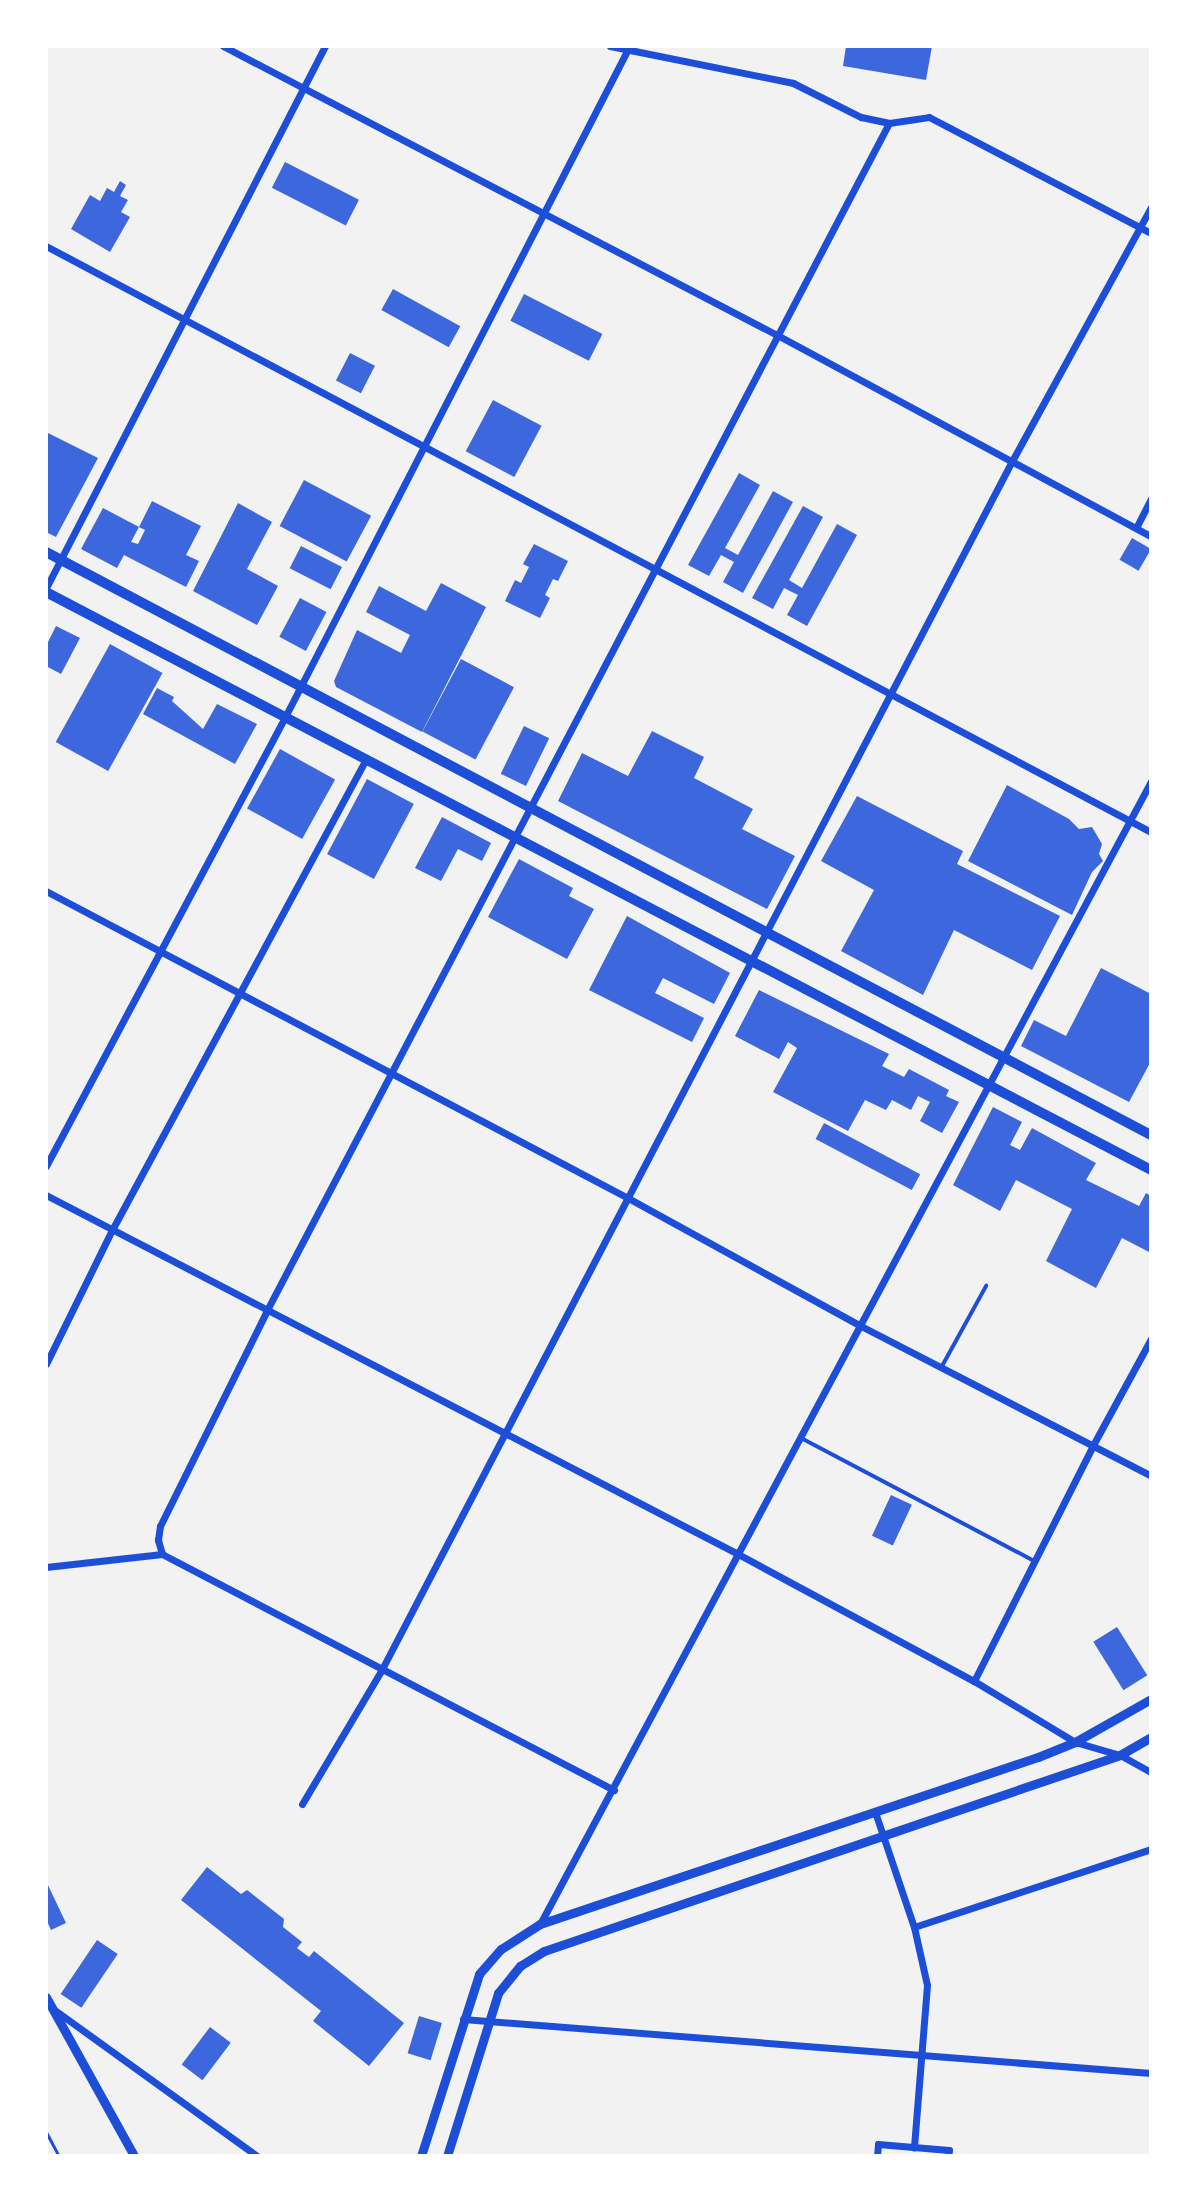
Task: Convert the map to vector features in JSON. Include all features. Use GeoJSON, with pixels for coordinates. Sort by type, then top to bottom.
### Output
{"type":"FeatureCollection","features":[{"type":"Feature","properties":{"kind":"main road"},"geometry":{"type":"LineString","coordinates":[[46,552],[1151,1135]]}},
{"type":"Feature","properties":{"kind":"main road"},"geometry":{"type":"LineString","coordinates":[[46,590],[1151,1170]]}},
{"type":"Feature","properties":{"kind":"street"},"geometry":{"type":"LineString","coordinates":[[223,46],[779,336],[1151,536]]}},
{"type":"Feature","properties":{"kind":"street"},"geometry":{"type":"LineString","coordinates":[[46,590],[325,46]]}},
{"type":"Feature","properties":{"kind":"street"},"geometry":{"type":"LineString","coordinates":[[610,46],[793,83],[861,117],[889,123],[929,117],[1151,233]]}},
{"type":"Feature","properties":{"kind":"street"},"geometry":{"type":"LineString","coordinates":[[46,1166],[285,717],[541,212],[627,51]]}},
{"type":"Feature","properties":{"kind":"street"},"geometry":{"type":"LineString","coordinates":[[162,1554],[158,1540],[160,1526],[266,1312],[889,123]]}},
{"type":"Feature","properties":{"kind":"street"},"geometry":{"type":"LineString","coordinates":[[302,1804],[382,1669],[1012,461],[1151,207]]}},
{"type":"Feature","properties":{"kind":"street"},"geometry":{"type":"LineString","coordinates":[[46,246],[1151,832]]}},
{"type":"Feature","properties":{"kind":"street"},"geometry":{"type":"LineString","coordinates":[[1136,528],[1151,499]]}},
{"type":"Feature","properties":{"kind":"street"},"geometry":{"type":"LineString","coordinates":[[46,1364],[112,1230],[366,759]]}},
{"type":"Feature","properties":{"kind":"street"},"geometry":{"type":"LineString","coordinates":[[540,1924],[1151,781]]}},
{"type":"Feature","properties":{"kind":"street"},"geometry":{"type":"LineString","coordinates":[[46,891],[628,1198],[859,1325],[1151,1476]]}},
{"type":"Feature","properties":{"kind":"street"},"geometry":{"type":"LineString","coordinates":[[46,1195],[266,1312],[738,1554],[974,1681],[1075,1742],[1120,1755],[1151,1772]]}},
{"type":"Feature","properties":{"kind":"street"},"geometry":{"type":"LineString","coordinates":[[974,1681],[1092,1447],[1151,1339]]}},
{"type":"Feature","properties":{"kind":"street"},"geometry":{"type":"LineString","coordinates":[[46,1567],[162,1554],[614,1790]]}},
{"type":"Feature","properties":{"kind":"street"},"geometry":{"type":"LineString","coordinates":[[421,2156],[479,1974],[501,1949],[540,1924],[1075,1742],[1151,1699]]}},
{"type":"Feature","properties":{"kind":"street"},"geometry":{"type":"LineString","coordinates":[[447,2156],[498,1993],[520,1966],[544,1951],[1120,1755],[1151,1737]]}},
{"type":"Feature","properties":{"kind":"street"},"geometry":{"type":"LineString","coordinates":[[875,1812],[914,1927],[927,1985],[914,2147]]}},
{"type":"Feature","properties":{"kind":"street"},"geometry":{"type":"LineString","coordinates":[[914,1927],[1151,1849]]}},
{"type":"Feature","properties":{"kind":"street"},"geometry":{"type":"LineString","coordinates":[[46,1997],[49,2008],[134,2156]]}},
{"type":"Feature","properties":{"kind":"street"},"geometry":{"type":"LineString","coordinates":[[49,2008],[257,2156]]}},
{"type":"Feature","properties":{"kind":"street"},"geometry":{"type":"LineString","coordinates":[[463,2019],[1151,2073]]}},
{"type":"Feature","properties":{"kind":"street"},"geometry":{"type":"LineString","coordinates":[[877,2156],[878,2144],[949,2150],[948,2156]]}},
{"type":"Feature","properties":{"kind":"lane"},"geometry":{"type":"LineString","coordinates":[[941,1368],[986,1286]]}},
{"type":"Feature","properties":{"kind":"lane"},"geometry":{"type":"LineString","coordinates":[[801,1438],[1034,1561]]}},
{"type":"Feature","properties":{"kind":"path"},"geometry":{"type":"LineString","coordinates":[[46,2132],[59,2156]]}},
{"type":"Feature","properties":{"kind":"building"},"geometry":{"type":"Polygon","coordinates":[[[846,46],[932,46],[926,80],[843,66],[846,46]]]}},
{"type":"Feature","properties":{"kind":"building"},"geometry":{"type":"Polygon","coordinates":[[[285,162],[359,200],[346,226],[272,188],[285,162]]]}},
{"type":"Feature","properties":{"kind":"building"},"geometry":{"type":"Polygon","coordinates":[[[120,181],[126,185],[120,196],[128,200],[121,212],[130,217],[110,252],[71,229],[90,195],[100,201],[107,188],[114,192],[120,181]]]}},
{"type":"Feature","properties":{"kind":"building"},"geometry":{"type":"Polygon","coordinates":[[[393,289],[460,326],[449,347],[381,310],[393,289]]]}},
{"type":"Feature","properties":{"kind":"building"},"geometry":{"type":"Polygon","coordinates":[[[524,294],[602,334],[589,361],[510,321],[524,294]]]}},
{"type":"Feature","properties":{"kind":"building"},"geometry":{"type":"Polygon","coordinates":[[[350,353],[375,366],[361,393],[336,381],[350,353]]]}},
{"type":"Feature","properties":{"kind":"building"},"geometry":{"type":"Polygon","coordinates":[[[493,400],[542,426],[514,477],[466,451],[493,400]]]}},
{"type":"Feature","properties":{"kind":"building"},"geometry":{"type":"Polygon","coordinates":[[[46,432],[98,458],[56,537],[46,532],[46,432]]]}},
{"type":"Feature","properties":{"kind":"building"},"geometry":{"type":"Polygon","coordinates":[[[739,473],[760,485],[725,548],[738,555],[773,491],[793,502],[743,593],[723,582],[734,562],[721,555],[709,576],[688,565],[739,473]]]}},
{"type":"Feature","properties":{"kind":"building"},"geometry":{"type":"Polygon","coordinates":[[[304,480],[371,516],[347,562],[280,526],[304,480]]]}},
{"type":"Feature","properties":{"kind":"building"},"geometry":{"type":"Polygon","coordinates":[[[152,501],[201,526],[186,555],[199,561],[186,587],[124,555],[117,568],[81,549],[103,508],[139,527],[152,501]],[[139,527],[131,542],[138,544],[145,530],[139,527]]]}},
{"type":"Feature","properties":{"kind":"building"},"geometry":{"type":"Polygon","coordinates":[[[238,503],[272,522],[247,569],[278,586],[257,625],[193,591],[238,503]]]}},
{"type":"Feature","properties":{"kind":"building"},"geometry":{"type":"Polygon","coordinates":[[[803,506],[823,517],[789,580],[802,588],[837,524],[857,535],[807,626],[787,615],[798,595],[784,588],[773,609],[752,598],[803,506]]]}},
{"type":"Feature","properties":{"kind":"building"},"geometry":{"type":"Polygon","coordinates":[[[1132,538],[1151,549],[1139,571],[1120,560],[1132,538]]]}},
{"type":"Feature","properties":{"kind":"building"},"geometry":{"type":"Polygon","coordinates":[[[534,544],[568,561],[558,581],[553,579],[545,595],[550,598],[540,618],[505,601],[515,580],[521,583],[529,567],[523,564],[534,544]]]}},
{"type":"Feature","properties":{"kind":"building"},"geometry":{"type":"Polygon","coordinates":[[[301,546],[342,567],[331,589],[290,568],[301,546]]]}},
{"type":"Feature","properties":{"kind":"building"},"geometry":{"type":"Polygon","coordinates":[[[441,583],[486,607],[422,732],[336,687],[334,681],[357,630],[401,653],[410,635],[366,612],[379,586],[426,611],[441,583]]]}},
{"type":"Feature","properties":{"kind":"building"},"geometry":{"type":"Polygon","coordinates":[[[300,598],[326,612],[306,651],[279,637],[300,598]]]}},
{"type":"Feature","properties":{"kind":"building"},"geometry":{"type":"Polygon","coordinates":[[[56,626],[80,638],[61,674],[46,666],[46,646],[56,626]]]}},
{"type":"Feature","properties":{"kind":"building"},"geometry":{"type":"Polygon","coordinates":[[[110,644],[162,673],[108,771],[56,742],[110,644]]]}},
{"type":"Feature","properties":{"kind":"building"},"geometry":{"type":"Polygon","coordinates":[[[461,659],[514,687],[475,760],[423,731],[461,659]]]}},
{"type":"Feature","properties":{"kind":"building"},"geometry":{"type":"Polygon","coordinates":[[[157,688],[174,697],[172,701],[203,729],[217,704],[257,724],[235,764],[143,714],[157,688]]]}},
{"type":"Feature","properties":{"kind":"building"},"geometry":{"type":"Polygon","coordinates":[[[524,726],[549,738],[526,786],[501,774],[524,726]]]}},
{"type":"Feature","properties":{"kind":"building"},"geometry":{"type":"Polygon","coordinates":[[[652,731],[704,757],[694,778],[753,809],[742,829],[795,856],[767,909],[558,801],[582,753],[628,776],[652,731]]]}},
{"type":"Feature","properties":{"kind":"building"},"geometry":{"type":"Polygon","coordinates":[[[280,749],[335,780],[302,839],[247,808],[280,749]]]}},
{"type":"Feature","properties":{"kind":"building"},"geometry":{"type":"Polygon","coordinates":[[[367,779],[414,804],[374,879],[327,854],[367,779]]]}},
{"type":"Feature","properties":{"kind":"building"},"geometry":{"type":"Polygon","coordinates":[[[1007,785],[1069,819],[1079,829],[1092,827],[1102,844],[1099,854],[1103,861],[1092,872],[1072,915],[968,861],[1007,785]]]}},
{"type":"Feature","properties":{"kind":"building"},"geometry":{"type":"Polygon","coordinates":[[[857,796],[963,851],[957,864],[1060,916],[1032,970],[954,930],[923,995],[841,951],[874,890],[821,861],[857,796]]]}},
{"type":"Feature","properties":{"kind":"building"},"geometry":{"type":"Polygon","coordinates":[[[442,817],[491,843],[482,861],[458,849],[441,881],[415,868],[442,817]]]}},
{"type":"Feature","properties":{"kind":"building"},"geometry":{"type":"Polygon","coordinates":[[[519,859],[573,888],[569,896],[594,909],[567,959],[488,917],[519,859]]]}},
{"type":"Feature","properties":{"kind":"building"},"geometry":{"type":"Polygon","coordinates":[[[627,916],[730,973],[714,1004],[663,978],[655,993],[704,1018],[692,1042],[589,990],[627,916]]]}},
{"type":"Feature","properties":{"kind":"building"},"geometry":{"type":"Polygon","coordinates":[[[1101,968],[1151,994],[1151,1061],[1129,1102],[1021,1046],[1034,1020],[1066,1036],[1101,968]]]}},
{"type":"Feature","properties":{"kind":"building"},"geometry":{"type":"Polygon","coordinates":[[[759,990],[889,1054],[882,1066],[904,1077],[909,1069],[949,1090],[946,1096],[959,1102],[942,1133],[920,1121],[930,1102],[918,1096],[911,1110],[892,1100],[886,1110],[865,1100],[848,1131],[773,1092],[797,1048],[788,1042],[779,1059],[735,1036],[759,990]]]}},
{"type":"Feature","properties":{"kind":"building"},"geometry":{"type":"Polygon","coordinates":[[[993,1107],[1022,1122],[1010,1145],[1020,1150],[1032,1128],[1096,1163],[1086,1180],[1139,1206],[1146,1193],[1151,1196],[1151,1253],[1122,1238],[1096,1288],[1046,1261],[1072,1209],[1016,1180],[1000,1211],[953,1185],[993,1107]]]}},
{"type":"Feature","properties":{"kind":"building"},"geometry":{"type":"Polygon","coordinates":[[[824,1123],[920,1174],[912,1190],[816,1139],[824,1123]]]}},
{"type":"Feature","properties":{"kind":"building"},"geometry":{"type":"Polygon","coordinates":[[[891,1495],[912,1505],[893,1546],[872,1536],[891,1495]]]}},
{"type":"Feature","properties":{"kind":"building"},"geometry":{"type":"Polygon","coordinates":[[[1117,1627],[1147,1675],[1123,1690],[1093,1642],[1117,1627]]]}},
{"type":"Feature","properties":{"kind":"building"},"geometry":{"type":"Polygon","coordinates":[[[207,1867],[241,1894],[247,1890],[284,1919],[283,1927],[302,1942],[297,1948],[309,1957],[314,1951],[404,2023],[369,2066],[313,2021],[321,2011],[181,1900],[207,1867]]]}},
{"type":"Feature","properties":{"kind":"building"},"geometry":{"type":"Polygon","coordinates":[[[46,1881],[66,1923],[51,1930],[46,1919],[46,1881]]]}},
{"type":"Feature","properties":{"kind":"building"},"geometry":{"type":"Polygon","coordinates":[[[97,1940],[118,1954],[81,2008],[61,1994],[97,1940]]]}},
{"type":"Feature","properties":{"kind":"building"},"geometry":{"type":"Polygon","coordinates":[[[419,2016],[442,2023],[431,2060],[408,2053],[419,2016]]]}},
{"type":"Feature","properties":{"kind":"building"},"geometry":{"type":"Polygon","coordinates":[[[210,2027],[231,2043],[202,2080],[182,2065],[210,2027]]]}}]}
